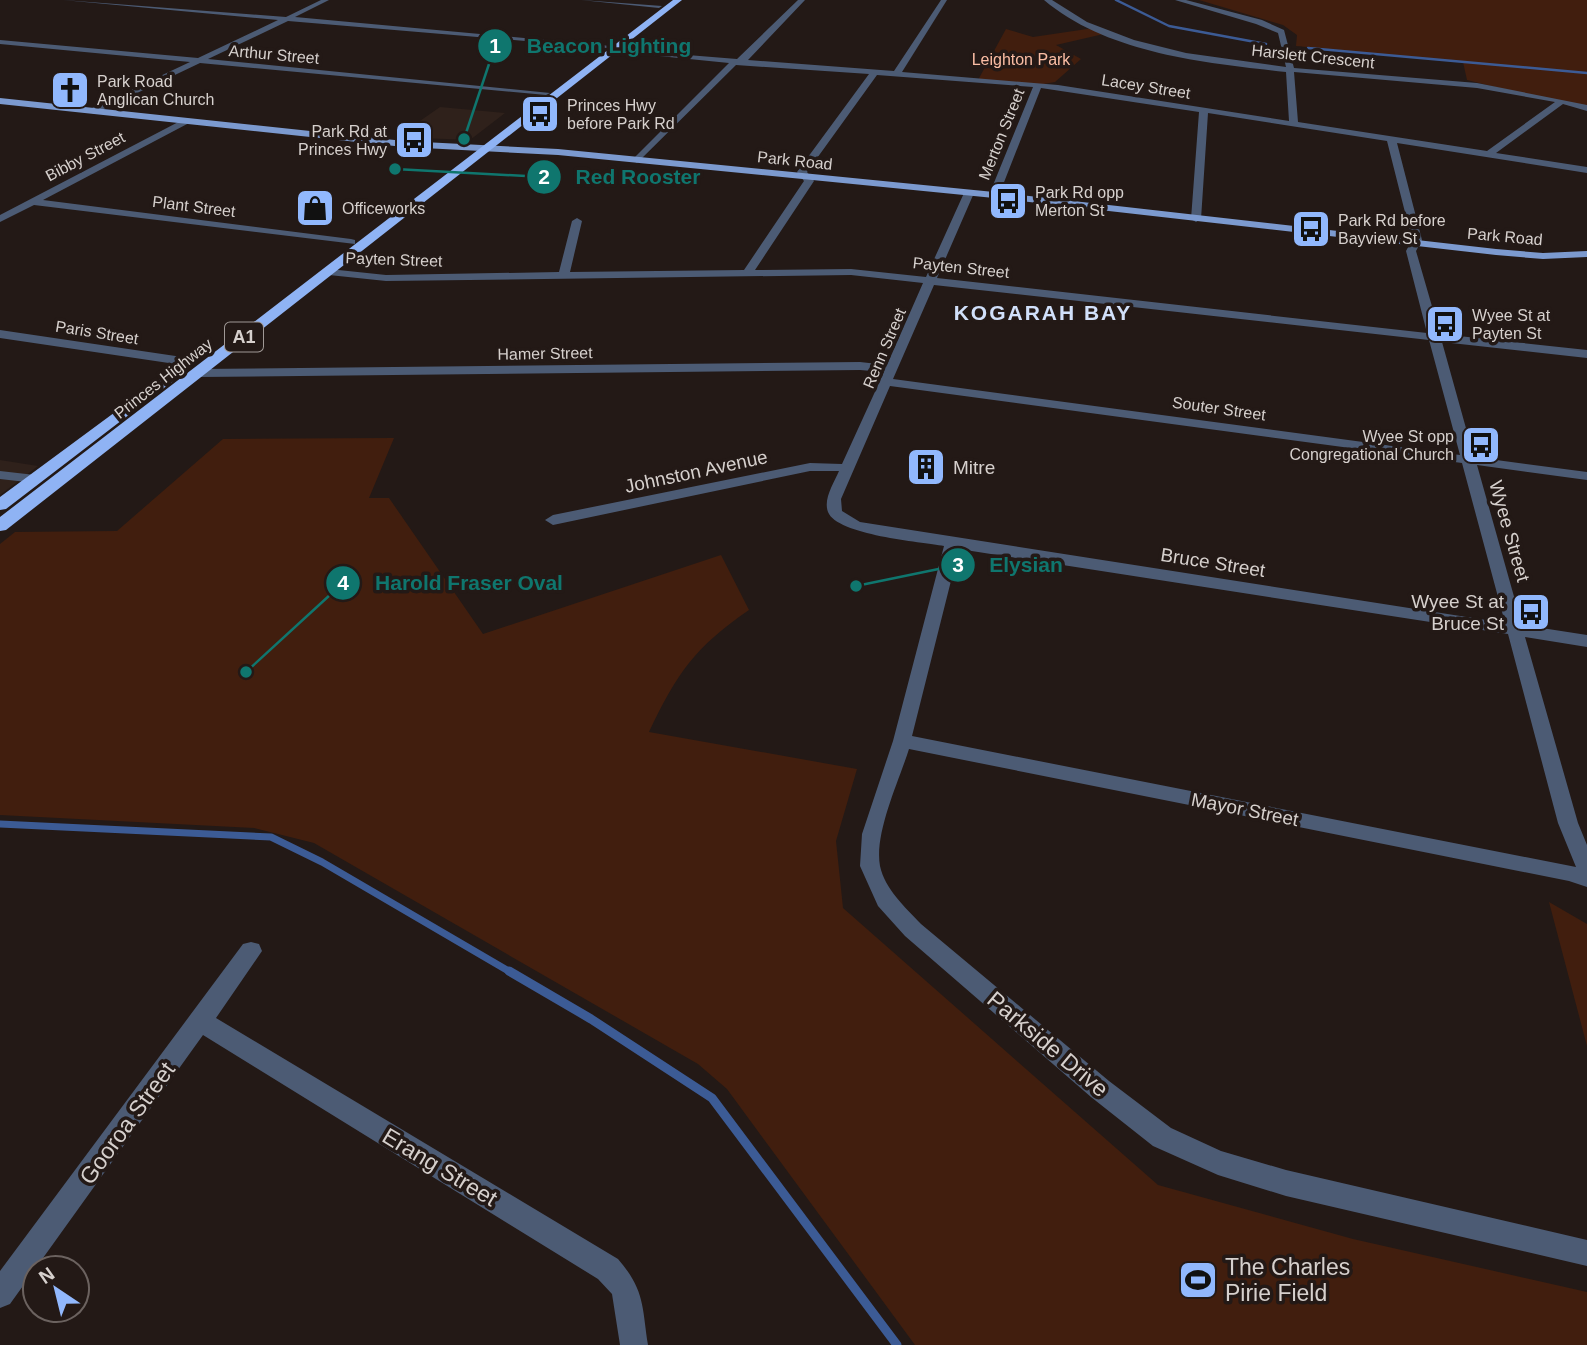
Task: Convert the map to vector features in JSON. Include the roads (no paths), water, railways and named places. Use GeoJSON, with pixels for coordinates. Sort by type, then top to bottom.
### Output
{"type":"FeatureCollection","features":[{"type":"Feature","properties":{"kind":"highway","name":"Princes Highway"},"geometry":{"type":"LineString","coordinates":[[0,526],[193,368],[470,149],[678,0]]}},
{"type":"Feature","properties":{"kind":"highway","name":"Princes Highway"},"geometry":{"type":"LineString","coordinates":[[0,505],[329,272],[489,149],[663,3]]}},
{"type":"Feature","properties":{"kind":"main road","name":"Park Road"},"geometry":{"type":"LineString","coordinates":[[0,101],[470,149],[637,160],[994,195],[1415,244],[1543,256],[1587,254]]}},
{"type":"Feature","properties":{"kind":"street","name":"Lacey Street"},"geometry":{"type":"LineString","coordinates":[[66,0],[739,61],[1038,85],[1587,170]]}},
{"type":"Feature","properties":{"kind":"street"},"geometry":{"type":"LineString","coordinates":[[93,111],[326,0]]}},
{"type":"Feature","properties":{"kind":"street"},"geometry":{"type":"LineString","coordinates":[[584,0],[663,3]]}},
{"type":"Feature","properties":{"kind":"street"},"geometry":{"type":"LineString","coordinates":[[637,160],[802,0]]}},
{"type":"Feature","properties":{"kind":"street"},"geometry":{"type":"LineString","coordinates":[[897,73],[944,0]]}},
{"type":"Feature","properties":{"kind":"street","name":"Harslett Crescent"},"geometry":{"type":"LineString","coordinates":[[1047,0],[1086,24],[1135,42],[1193,55],[1290,68],[1463,84],[1562,101],[1587,108]]}},
{"type":"Feature","properties":{"kind":"street"},"geometry":{"type":"LineString","coordinates":[[1178,0],[1276,28],[1284,36],[1290,68],[1294,123]]}},
{"type":"Feature","properties":{"kind":"street","name":"Arthur Street"},"geometry":{"type":"LineString","coordinates":[[0,42],[546,93]]}},
{"type":"Feature","properties":{"kind":"street"},"geometry":{"type":"LineString","coordinates":[[749,272],[753,262],[809,181],[802,172],[874,72]]}},
{"type":"Feature","properties":{"kind":"street","name":"Merton Street"},"geometry":{"type":"LineString","coordinates":[[994,195],[1038,85]]}},
{"type":"Feature","properties":{"kind":"street"},"geometry":{"type":"LineString","coordinates":[[1489,154],[1562,101]]}},
{"type":"Feature","properties":{"kind":"street"},"geometry":{"type":"LineString","coordinates":[[1196,219],[1204,109]]}},
{"type":"Feature","properties":{"kind":"street","name":"Bibby Street"},"geometry":{"type":"LineString","coordinates":[[0,219],[186,121]]}},
{"type":"Feature","properties":{"kind":"street","name":"Wyee Street"},"geometry":{"type":"LineString","coordinates":[[1391,139],[1418,240],[1411,251],[1567,822],[1587,869]]}},
{"type":"Feature","properties":{"kind":"street","name":"Renn Street"},"geometry":{"type":"LineString","coordinates":[[837,515],[834,499],[968,193]]}},
{"type":"Feature","properties":{"kind":"street","name":"Plant Street"},"geometry":{"type":"LineString","coordinates":[[33,202],[351,242]]}},
{"type":"Feature","properties":{"kind":"street"},"geometry":{"type":"LineString","coordinates":[[564,275],[577,221]]}},
{"type":"Feature","properties":{"kind":"street","name":"Payten Street"},"geometry":{"type":"LineString","coordinates":[[329,272],[386,278],[839,272],[931,279],[1587,354]]}},
{"type":"Feature","properties":{"kind":"street","name":"Paris Street"},"geometry":{"type":"LineString","coordinates":[[0,334],[193,368]]}},
{"type":"Feature","properties":{"kind":"street","name":"Hamer Street"},"geometry":{"type":"LineString","coordinates":[[193,368],[860,366],[890,375]]}},
{"type":"Feature","properties":{"kind":"street","name":"Souter Street"},"geometry":{"type":"LineString","coordinates":[[890,375],[1468,461],[1587,476]]}},
{"type":"Feature","properties":{"kind":"street","name":"Johnston Avenue"},"geometry":{"type":"LineString","coordinates":[[553,520],[810,467],[834,466],[847,469]]}},
{"type":"Feature","properties":{"kind":"street"},"geometry":{"type":"LineString","coordinates":[[0,475],[35,479]]}},
{"type":"Feature","properties":{"kind":"street","name":"Bruce Street"},"geometry":{"type":"LineString","coordinates":[[837,515],[856,526],[953,543],[1587,641]]}},
{"type":"Feature","properties":{"kind":"street","name":"Parkside Drive"},"geometry":{"type":"LineString","coordinates":[[953,543],[902,741],[872,834],[870,866],[885,900],[944,956],[1100,1089],[1162,1137],[1218,1163],[1286,1183],[1587,1253]]}},
{"type":"Feature","properties":{"kind":"street","name":"Mayor Street"},"geometry":{"type":"LineString","coordinates":[[902,741],[1555,870],[1587,880]]}},
{"type":"Feature","properties":{"kind":"street","name":"Gooroa Street"},"geometry":{"type":"LineString","coordinates":[[0,1294],[251,951]]}},
{"type":"Feature","properties":{"kind":"street","name":"Erang Street"},"geometry":{"type":"LineString","coordinates":[[201,1021],[608,1269],[625,1288],[634,1345]]}},
{"type":"Feature","properties":{"kind":"waterway"},"geometry":{"type":"LineString","coordinates":[[1116,0],[1169,26],[1266,44]]}},
{"type":"Feature","properties":{"kind":"waterway"},"geometry":{"type":"LineString","coordinates":[[1308,48],[1587,73]]}},
{"type":"Feature","properties":{"kind":"waterway"},"geometry":{"type":"LineString","coordinates":[[0,824],[271,837],[322,862],[512,973]]}},
{"type":"Feature","properties":{"kind":"waterway"},"geometry":{"type":"LineString","coordinates":[[509,971],[591,1019],[712,1098],[897,1345]]}},
{"type":"Feature","properties":{"kind":"place","name":"Park Road Anglican Church"},"geometry":{"type":"Point","coordinates":[70,90]}},
{"type":"Feature","properties":{"kind":"place","name":"Princes Hwy before Park Rd"},"geometry":{"type":"Point","coordinates":[540,114]}},
{"type":"Feature","properties":{"kind":"place","name":"Beacon Lighting"},"geometry":{"type":"Point","coordinates":[464,139]}},
{"type":"Feature","properties":{"kind":"place","name":"Park Rd at Princes Hwy"},"geometry":{"type":"Point","coordinates":[414,140]}},
{"type":"Feature","properties":{"kind":"place","name":"Red Rooster"},"geometry":{"type":"Point","coordinates":[395,169]}},
{"type":"Feature","properties":{"kind":"place","name":"Park Rd opp Merton St"},"geometry":{"type":"Point","coordinates":[1008,201]}},
{"type":"Feature","properties":{"kind":"place","name":"Officeworks"},"geometry":{"type":"Point","coordinates":[315,208]}},
{"type":"Feature","properties":{"kind":"place","name":"Park Rd before Bayview St"},"geometry":{"type":"Point","coordinates":[1311,229]}},
{"type":"Feature","properties":{"kind":"place","name":"Wyee St at Payten St"},"geometry":{"type":"Point","coordinates":[1445,324]}},
{"type":"Feature","properties":{"kind":"place","name":"Wyee St opp Congregational Church"},"geometry":{"type":"Point","coordinates":[1481,445]}},
{"type":"Feature","properties":{"kind":"place","name":"Mitre"},"geometry":{"type":"Point","coordinates":[926,467]}},
{"type":"Feature","properties":{"kind":"place","name":"Elysian"},"geometry":{"type":"Point","coordinates":[856,586]}},
{"type":"Feature","properties":{"kind":"place","name":"Wyee St at Bruce St"},"geometry":{"type":"Point","coordinates":[1531,612]}},
{"type":"Feature","properties":{"kind":"place","name":"Harold Fraser Oval"},"geometry":{"type":"Point","coordinates":[246,672]}},
{"type":"Feature","properties":{"kind":"place","name":"The Charles Pirie Field"},"geometry":{"type":"Point","coordinates":[1198,1280]}},
{"type":"Feature","properties":{"kind":"district","name":"KOGARAH BAY"},"geometry":{"type":"Point","coordinates":[1043,313]}},
{"type":"Feature","properties":{"kind":"park label","name":"Leighton Park"},"geometry":{"type":"Point","coordinates":[1021,59]}}]}
